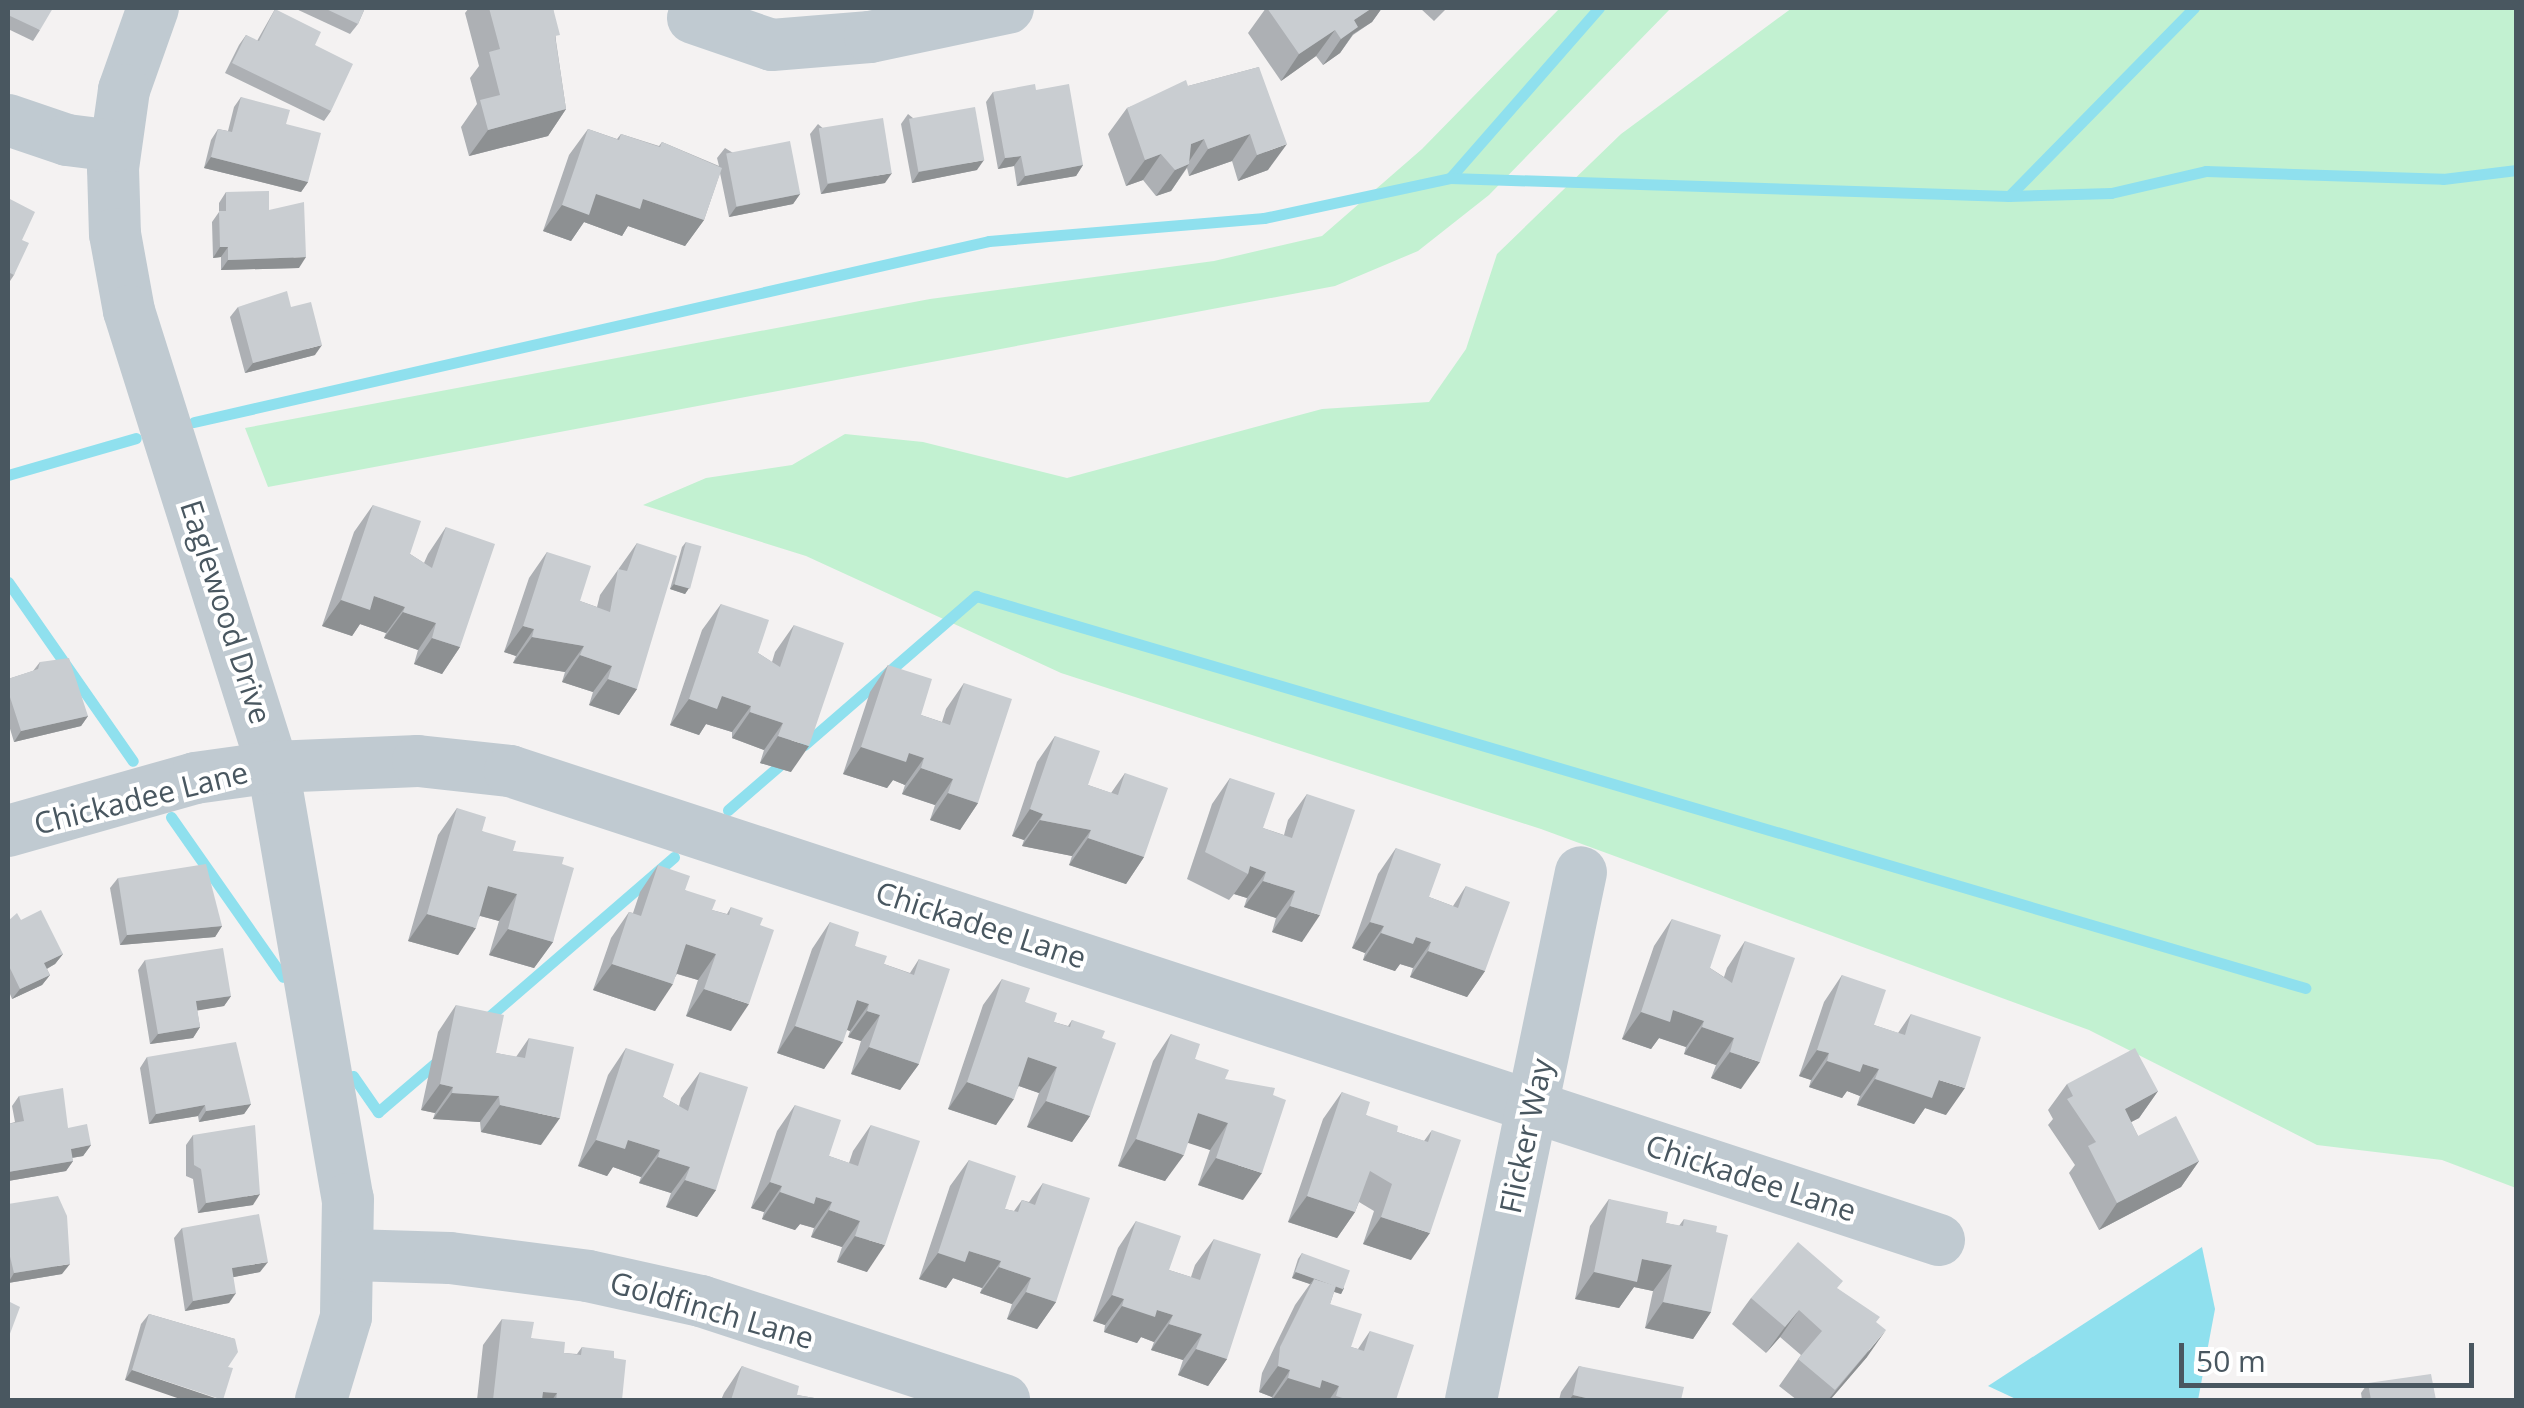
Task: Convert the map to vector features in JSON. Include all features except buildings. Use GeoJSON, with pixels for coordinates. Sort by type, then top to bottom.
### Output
{"type":"FeatureCollection","features":[{"type":"Feature","properties":{"kind":"street","name":"Eaglewood Drive"},"geometry":{"type":"LineString","coordinates":[[154,8],[124,90],[115,146],[115,234],[130,311],[273,766],[348,1200],[352,1255],[346,1317],[320,1400]]}},
{"type":"Feature","properties":{"kind":"street"},"geometry":{"type":"LineString","coordinates":[[693,18],[772,45],[870,37],[1008,8]]}},
{"type":"Feature","properties":{"kind":"street"},"geometry":{"type":"LineString","coordinates":[[8,120],[67,140],[115,146]]}},
{"type":"Feature","properties":{"kind":"street","name":"Chickadee Lane"},"geometry":{"type":"LineString","coordinates":[[8,832],[195,778],[273,766],[418,762],[510,771],[1939,1240]]}},
{"type":"Feature","properties":{"kind":"street","name":"Flicker Way"},"geometry":{"type":"LineString","coordinates":[[1471,1400],[1581,872]]}},
{"type":"Feature","properties":{"kind":"street","name":"Goldfinch Lane"},"geometry":{"type":"LineString","coordinates":[[352,1255],[450,1258],[588,1276],[701,1300],[1004,1400]]}},
{"type":"Feature","properties":{"kind":"green space"},"geometry":{"type":"Polygon","coordinates":[[[1560,8],[1671,8],[1489,195],[1418,251],[1335,286],[268,487],[245,428],[930,299],[1214,261],[1322,236],[1422,149],[1560,8]]]}},
{"type":"Feature","properties":{"kind":"green space"},"geometry":{"type":"Polygon","coordinates":[[[1792,8],[2516,8],[2516,1188],[2442,1160],[2317,1145],[2089,1030],[1541,829],[1061,673],[806,556],[643,505],[706,478],[792,465],[845,434],[923,442],[1067,478],[1322,409],[1429,402],[1466,349],[1497,254],[1621,134],[1792,8]]]}},
{"type":"Feature","properties":{"kind":"water"},"geometry":{"type":"Polygon","coordinates":[[[2202,1247],[2215,1309],[2198,1400],[2018,1400],[1988,1386],[2202,1247]]]}},
{"type":"Feature","properties":{"kind":"waterway"},"geometry":{"type":"LineString","coordinates":[[1450,178],[1599,8]]}},
{"type":"Feature","properties":{"kind":"waterway"},"geometry":{"type":"LineString","coordinates":[[2009,196],[2194,8]]}},
{"type":"Feature","properties":{"kind":"waterway"},"geometry":{"type":"LineString","coordinates":[[194,422],[989,241],[1264,218],[1450,178],[2009,196],[2111,193],[2206,171],[2443,179],[2516,170]]}},
{"type":"Feature","properties":{"kind":"waterway"},"geometry":{"type":"LineString","coordinates":[[8,475],[136,438]]}},
{"type":"Feature","properties":{"kind":"waterway"},"geometry":{"type":"LineString","coordinates":[[8,582],[133,761]]}},
{"type":"Feature","properties":{"kind":"waterway"},"geometry":{"type":"LineString","coordinates":[[804,745],[976,596],[2305,988]]}},
{"type":"Feature","properties":{"kind":"waterway"},"geometry":{"type":"LineString","coordinates":[[728,810],[786,760]]}},
{"type":"Feature","properties":{"kind":"waterway"},"geometry":{"type":"LineString","coordinates":[[171,817],[283,977]]}},
{"type":"Feature","properties":{"kind":"waterway"},"geometry":{"type":"LineString","coordinates":[[484,1021],[674,857]]}},
{"type":"Feature","properties":{"kind":"waterway"},"geometry":{"type":"LineString","coordinates":[[353,1076],[378,1112],[440,1059]]}}]}
